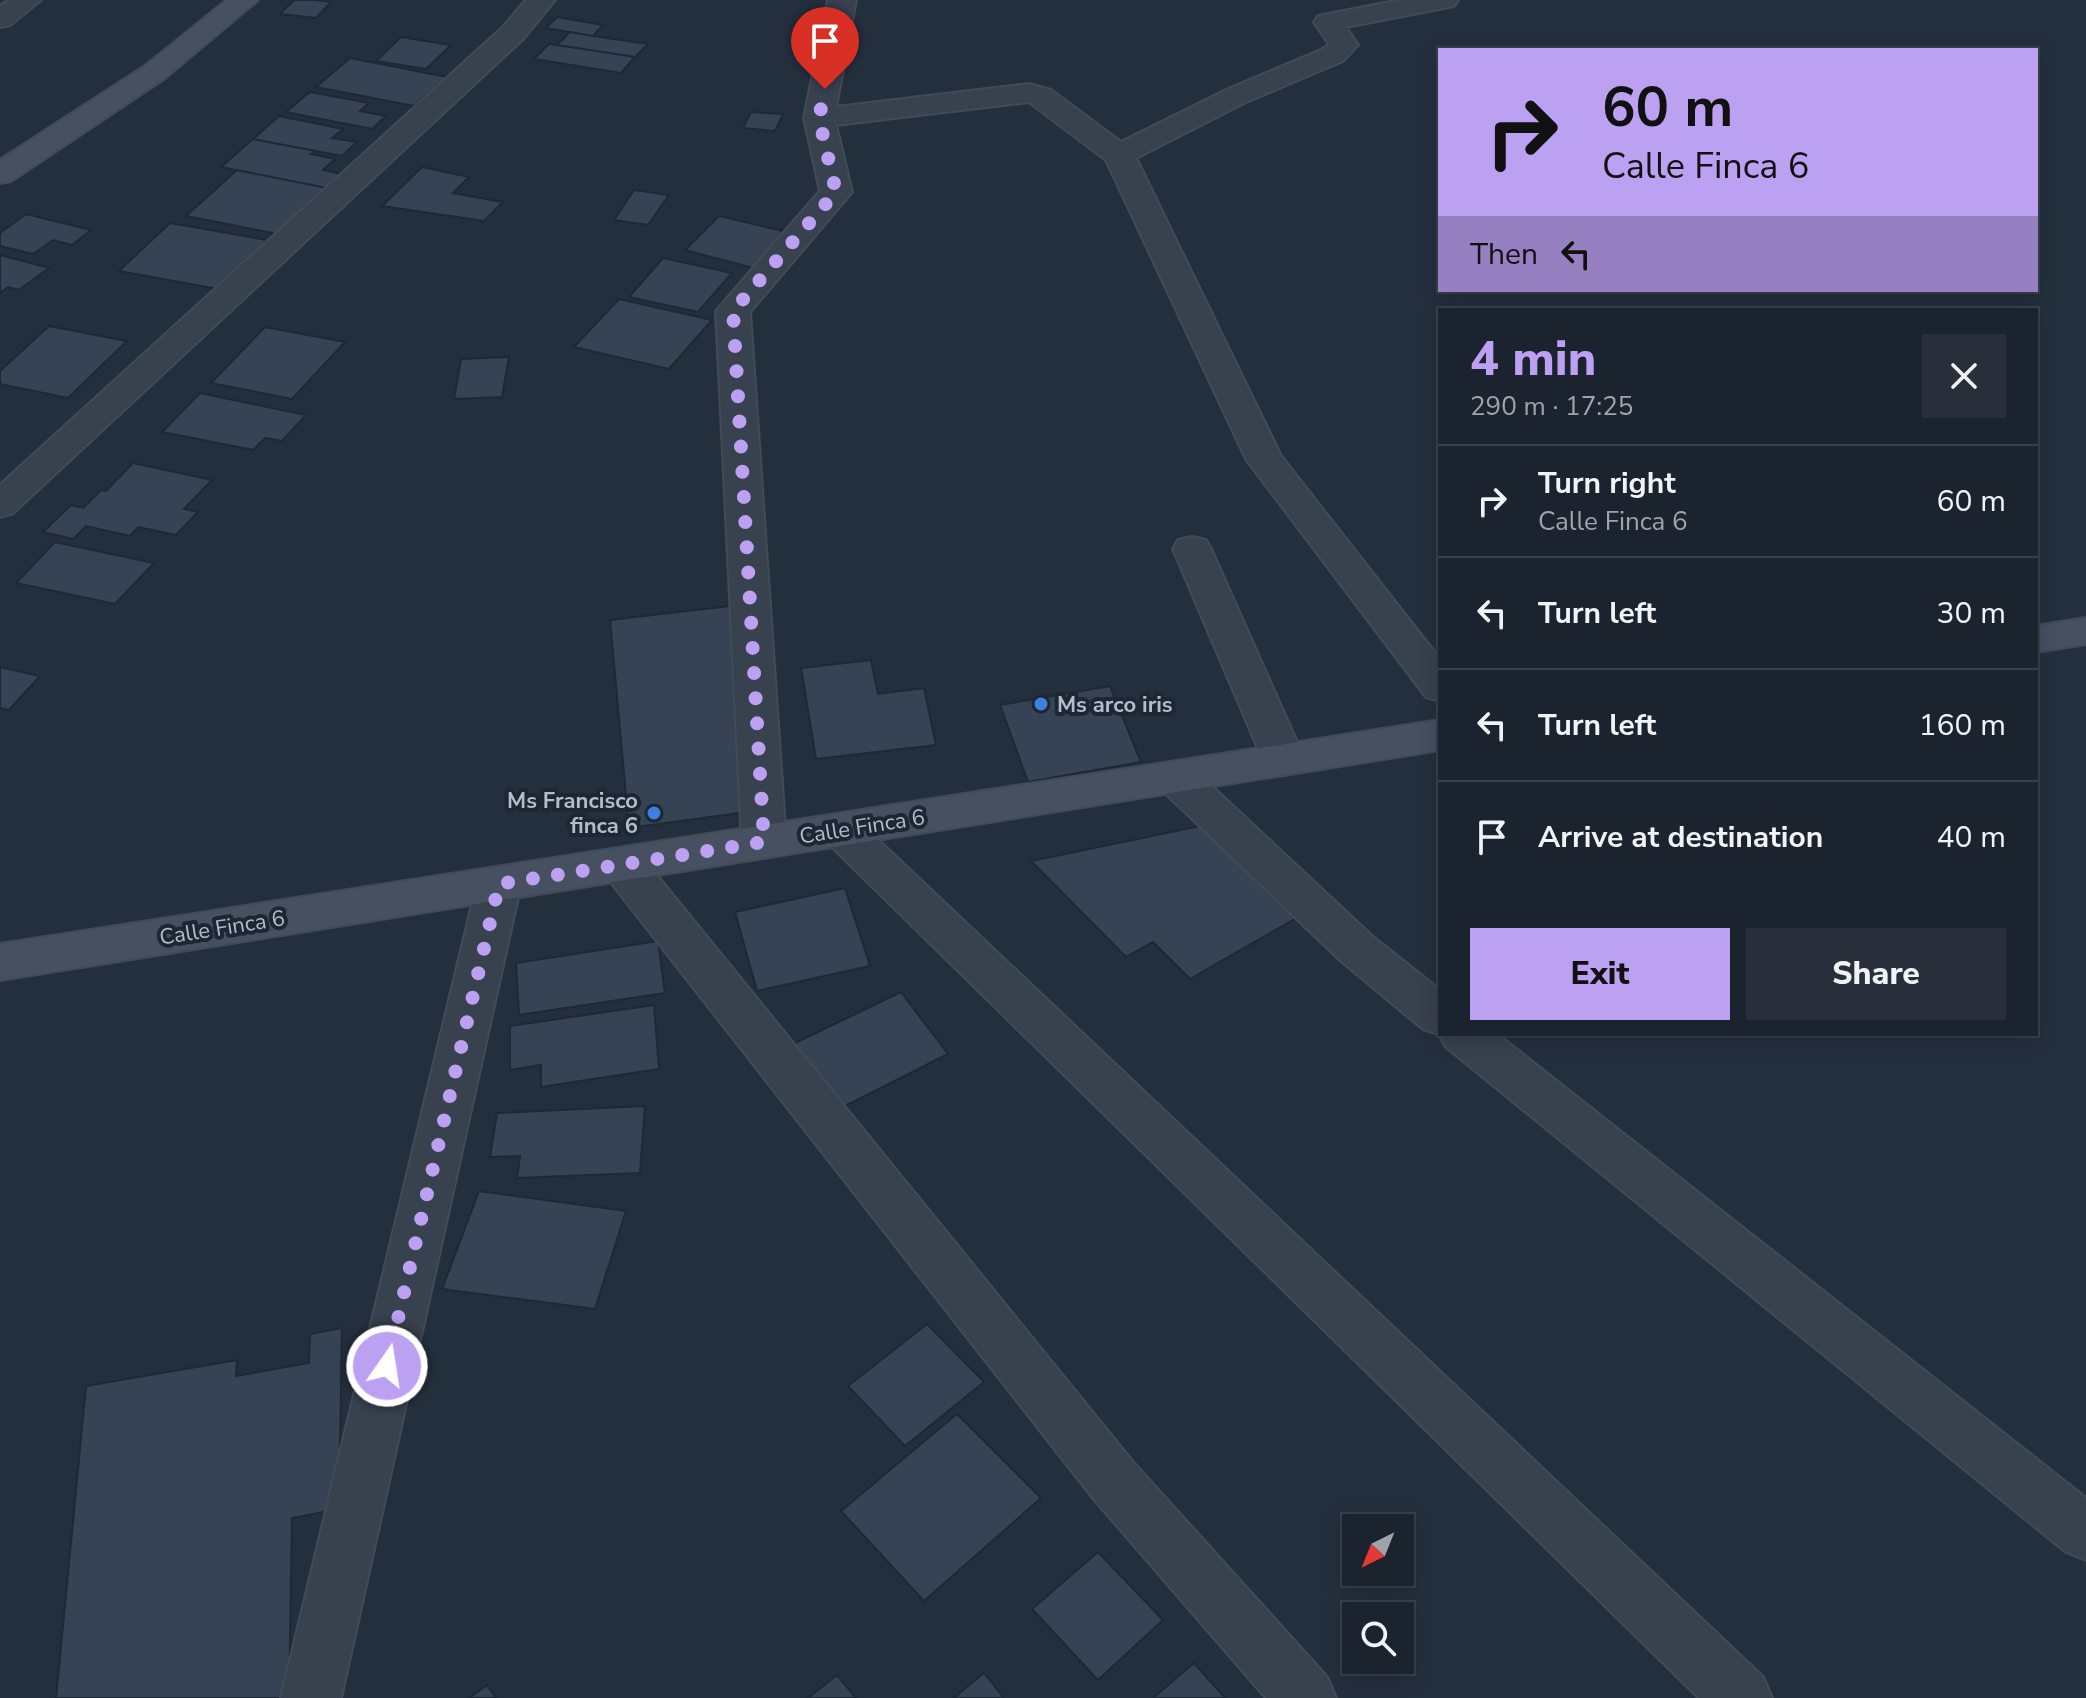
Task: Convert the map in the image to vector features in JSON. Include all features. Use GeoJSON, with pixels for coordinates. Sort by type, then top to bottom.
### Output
{"type":"FeatureCollection","features":[{"type":"Feature","properties":{"kind":"street"},"geometry":{"type":"LineString","coordinates":[[0,19],[27,0]]}},
{"type":"Feature","properties":{"kind":"street"},"geometry":{"type":"LineString","coordinates":[[0,174],[155,72],[244,0]]}},
{"type":"Feature","properties":{"kind":"street"},"geometry":{"type":"LineString","coordinates":[[0,505],[513,33],[541,0]]}},
{"type":"Feature","properties":{"kind":"street"},"geometry":{"type":"LineString","coordinates":[[764,842],[733,311],[836,192],[819,118],[842,0]]}},
{"type":"Feature","properties":{"kind":"street"},"geometry":{"type":"LineString","coordinates":[[1320,11],[1444,0]]}},
{"type":"Feature","properties":{"kind":"street"},"geometry":{"type":"LineString","coordinates":[[1119,155],[1236,96],[1333,55],[1344,45],[1320,11]]}},
{"type":"Feature","properties":{"kind":"street"},"geometry":{"type":"LineString","coordinates":[[819,118],[1029,93],[1041,96],[1119,155],[1264,459],[1438,684]]}},
{"type":"Feature","properties":{"kind":"street"},"geometry":{"type":"LineString","coordinates":[[1192,549],[1284,760]]}},
{"type":"Feature","properties":{"kind":"street"},"geometry":{"type":"LineString","coordinates":[[2038,639],[2086,631]]}},
{"type":"Feature","properties":{"kind":"street","name":"Calle Finca 6"},"geometry":{"type":"LineString","coordinates":[[0,962],[1438,735]]}},
{"type":"Feature","properties":{"kind":"street"},"geometry":{"type":"LineString","coordinates":[[1175,777],[1356,948],[1438,1014]]}},
{"type":"Feature","properties":{"kind":"street"},"geometry":{"type":"LineString","coordinates":[[841,830],[1742,1698]]}},
{"type":"Feature","properties":{"kind":"street"},"geometry":{"type":"LineString","coordinates":[[622,864],[1113,1480],[1306,1698]]}},
{"type":"Feature","properties":{"kind":"street"},"geometry":{"type":"LineString","coordinates":[[311,1698],[499,884]]}},
{"type":"Feature","properties":{"kind":"street"},"geometry":{"type":"LineString","coordinates":[[1465,1036],[2086,1533]]}},
{"type":"Feature","properties":{"kind":"building"},"geometry":{"type":"Polygon","coordinates":[[[294,0],[331,2],[316,18],[280,14],[294,0]]]}},
{"type":"Feature","properties":{"kind":"building"},"geometry":{"type":"Polygon","coordinates":[[[557,17],[603,25],[593,36],[546,28],[557,17]]]}},
{"type":"Feature","properties":{"kind":"building"},"geometry":{"type":"Polygon","coordinates":[[[570,32],[648,44],[635,57],[557,45],[570,32]]]}},
{"type":"Feature","properties":{"kind":"building"},"geometry":{"type":"Polygon","coordinates":[[[401,37],[451,45],[426,69],[376,61],[401,37]]]}},
{"type":"Feature","properties":{"kind":"building"},"geometry":{"type":"Polygon","coordinates":[[[549,44],[635,57],[621,73],[534,59],[549,44]]]}},
{"type":"Feature","properties":{"kind":"building"},"geometry":{"type":"Polygon","coordinates":[[[350,58],[447,77],[414,106],[316,87],[350,58]]]}},
{"type":"Feature","properties":{"kind":"building"},"geometry":{"type":"Polygon","coordinates":[[[310,92],[369,103],[360,111],[386,116],[372,129],[286,112],[310,92]]]}},
{"type":"Feature","properties":{"kind":"building"},"geometry":{"type":"Polygon","coordinates":[[[751,112],[783,114],[775,131],[743,128],[751,112]]]}},
{"type":"Feature","properties":{"kind":"building"},"geometry":{"type":"Polygon","coordinates":[[[279,116],[343,129],[332,138],[357,142],[342,156],[253,139],[279,116]]]}},
{"type":"Feature","properties":{"kind":"building"},"geometry":{"type":"Polygon","coordinates":[[[253,139],[315,151],[311,154],[335,159],[323,170],[347,175],[332,189],[221,167],[253,139]]]}},
{"type":"Feature","properties":{"kind":"building"},"geometry":{"type":"Polygon","coordinates":[[[422,167],[469,177],[453,193],[503,202],[484,221],[382,206],[422,167]]]}},
{"type":"Feature","properties":{"kind":"building"},"geometry":{"type":"Polygon","coordinates":[[[237,170],[332,189],[282,235],[186,216],[237,170]]]}},
{"type":"Feature","properties":{"kind":"building"},"geometry":{"type":"Polygon","coordinates":[[[634,190],[669,195],[648,225],[614,220],[634,190]]]}},
{"type":"Feature","properties":{"kind":"building"},"geometry":{"type":"Polygon","coordinates":[[[26,214],[91,230],[72,245],[53,240],[33,254],[0,246],[0,233],[26,214]]]}},
{"type":"Feature","properties":{"kind":"building"},"geometry":{"type":"Polygon","coordinates":[[[719,216],[787,232],[753,268],[685,250],[719,216]]]}},
{"type":"Feature","properties":{"kind":"building"},"geometry":{"type":"Polygon","coordinates":[[[170,223],[267,240],[218,289],[119,271],[170,223]]]}},
{"type":"Feature","properties":{"kind":"building"},"geometry":{"type":"Polygon","coordinates":[[[0,255],[49,268],[19,290],[8,287],[0,293],[0,255]]]}},
{"type":"Feature","properties":{"kind":"building"},"geometry":{"type":"Polygon","coordinates":[[[663,258],[732,273],[698,312],[629,297],[663,258]]]}},
{"type":"Feature","properties":{"kind":"building"},"geometry":{"type":"Polygon","coordinates":[[[619,299],[712,320],[669,369],[574,347],[619,299]]]}},
{"type":"Feature","properties":{"kind":"building"},"geometry":{"type":"Polygon","coordinates":[[[49,326],[127,341],[68,398],[0,384],[0,371],[49,326]]]}},
{"type":"Feature","properties":{"kind":"building"},"geometry":{"type":"Polygon","coordinates":[[[265,327],[345,342],[292,399],[211,383],[265,327]]]}},
{"type":"Feature","properties":{"kind":"building"},"geometry":{"type":"Polygon","coordinates":[[[509,357],[502,397],[454,399],[461,359],[509,357]]]}},
{"type":"Feature","properties":{"kind":"building"},"geometry":{"type":"Polygon","coordinates":[[[200,393],[306,415],[282,441],[265,438],[253,450],[162,432],[200,393]]]}},
{"type":"Feature","properties":{"kind":"building"},"geometry":{"type":"Polygon","coordinates":[[[133,463],[212,480],[184,509],[198,512],[176,535],[138,527],[130,536],[86,526],[73,539],[43,532],[71,505],[83,508],[101,490],[106,491],[133,463]]]}},
{"type":"Feature","properties":{"kind":"building"},"geometry":{"type":"Polygon","coordinates":[[[55,542],[154,563],[115,604],[16,583],[55,542]]]}},
{"type":"Feature","properties":{"kind":"building"},"geometry":{"type":"Polygon","coordinates":[[[730,606],[761,810],[629,828],[610,620],[730,606]]]}},
{"type":"Feature","properties":{"kind":"building"},"geometry":{"type":"Polygon","coordinates":[[[871,660],[878,694],[924,688],[936,745],[816,759],[801,668],[871,660]]]}},
{"type":"Feature","properties":{"kind":"building"},"geometry":{"type":"Polygon","coordinates":[[[0,667],[40,676],[9,710],[0,708],[0,667]]]}},
{"type":"Feature","properties":{"kind":"building"},"geometry":{"type":"Polygon","coordinates":[[[1110,686],[1141,762],[1028,782],[1000,705],[1110,686]]]}},
{"type":"Feature","properties":{"kind":"building"},"geometry":{"type":"Polygon","coordinates":[[[1210,824],[1305,913],[1190,979],[1153,942],[1126,957],[1031,861],[1210,824]]]}},
{"type":"Feature","properties":{"kind":"building"},"geometry":{"type":"Polygon","coordinates":[[[845,888],[870,966],[757,991],[735,912],[845,888]]]}},
{"type":"Feature","properties":{"kind":"building"},"geometry":{"type":"Polygon","coordinates":[[[658,941],[665,993],[519,1015],[516,963],[658,941]]]}},
{"type":"Feature","properties":{"kind":"building"},"geometry":{"type":"Polygon","coordinates":[[[901,992],[948,1054],[837,1110],[791,1045],[901,992]]]}},
{"type":"Feature","properties":{"kind":"building"},"geometry":{"type":"Polygon","coordinates":[[[654,1005],[659,1069],[541,1087],[541,1065],[510,1070],[510,1026],[654,1005]]]}},
{"type":"Feature","properties":{"kind":"building"},"geometry":{"type":"Polygon","coordinates":[[[645,1106],[640,1173],[517,1178],[520,1156],[490,1157],[497,1113],[645,1106]]]}},
{"type":"Feature","properties":{"kind":"building"},"geometry":{"type":"Polygon","coordinates":[[[479,1191],[626,1211],[595,1309],[442,1289],[479,1191]]]}},
{"type":"Feature","properties":{"kind":"building"},"geometry":{"type":"Polygon","coordinates":[[[927,1324],[984,1382],[905,1446],[848,1386],[927,1324]]]}},
{"type":"Feature","properties":{"kind":"building"},"geometry":{"type":"Polygon","coordinates":[[[342,1328],[339,1509],[292,1518],[289,1698],[56,1698],[86,1386],[237,1360],[236,1376],[309,1363],[310,1334],[342,1328]]]}},
{"type":"Feature","properties":{"kind":"building"},"geometry":{"type":"Polygon","coordinates":[[[957,1414],[1041,1498],[924,1601],[841,1511],[957,1414]]]}},
{"type":"Feature","properties":{"kind":"building"},"geometry":{"type":"Polygon","coordinates":[[[1098,1552],[1163,1620],[1098,1680],[1032,1609],[1098,1552]]]}},
{"type":"Feature","properties":{"kind":"building"},"geometry":{"type":"Polygon","coordinates":[[[1194,1663],[1225,1698],[1153,1698],[1194,1663]]]}},
{"type":"Feature","properties":{"kind":"building"},"geometry":{"type":"Polygon","coordinates":[[[984,1673],[1004,1698],[954,1698],[984,1673]]]}},
{"type":"Feature","properties":{"kind":"building"},"geometry":{"type":"Polygon","coordinates":[[[837,1675],[856,1698],[808,1698],[837,1675]]]}},
{"type":"Feature","properties":{"kind":"building"},"geometry":{"type":"Polygon","coordinates":[[[487,1685],[496,1698],[469,1698],[487,1685]]]}},
{"type":"Feature","properties":{"kind":"place","name":"Ms arco iris"},"geometry":{"type":"Point","coordinates":[1041,704]}},
{"type":"Feature","properties":{"kind":"place","name":"Ms Francisco finca 6"},"geometry":{"type":"Point","coordinates":[654,813]}},
{"type":"Feature","properties":{"kind":"route"},"geometry":{"type":"LineString","coordinates":[[387,1366],[499,884],[764,842],[733,311],[836,192],[819,118],[825,89]]}}]}
